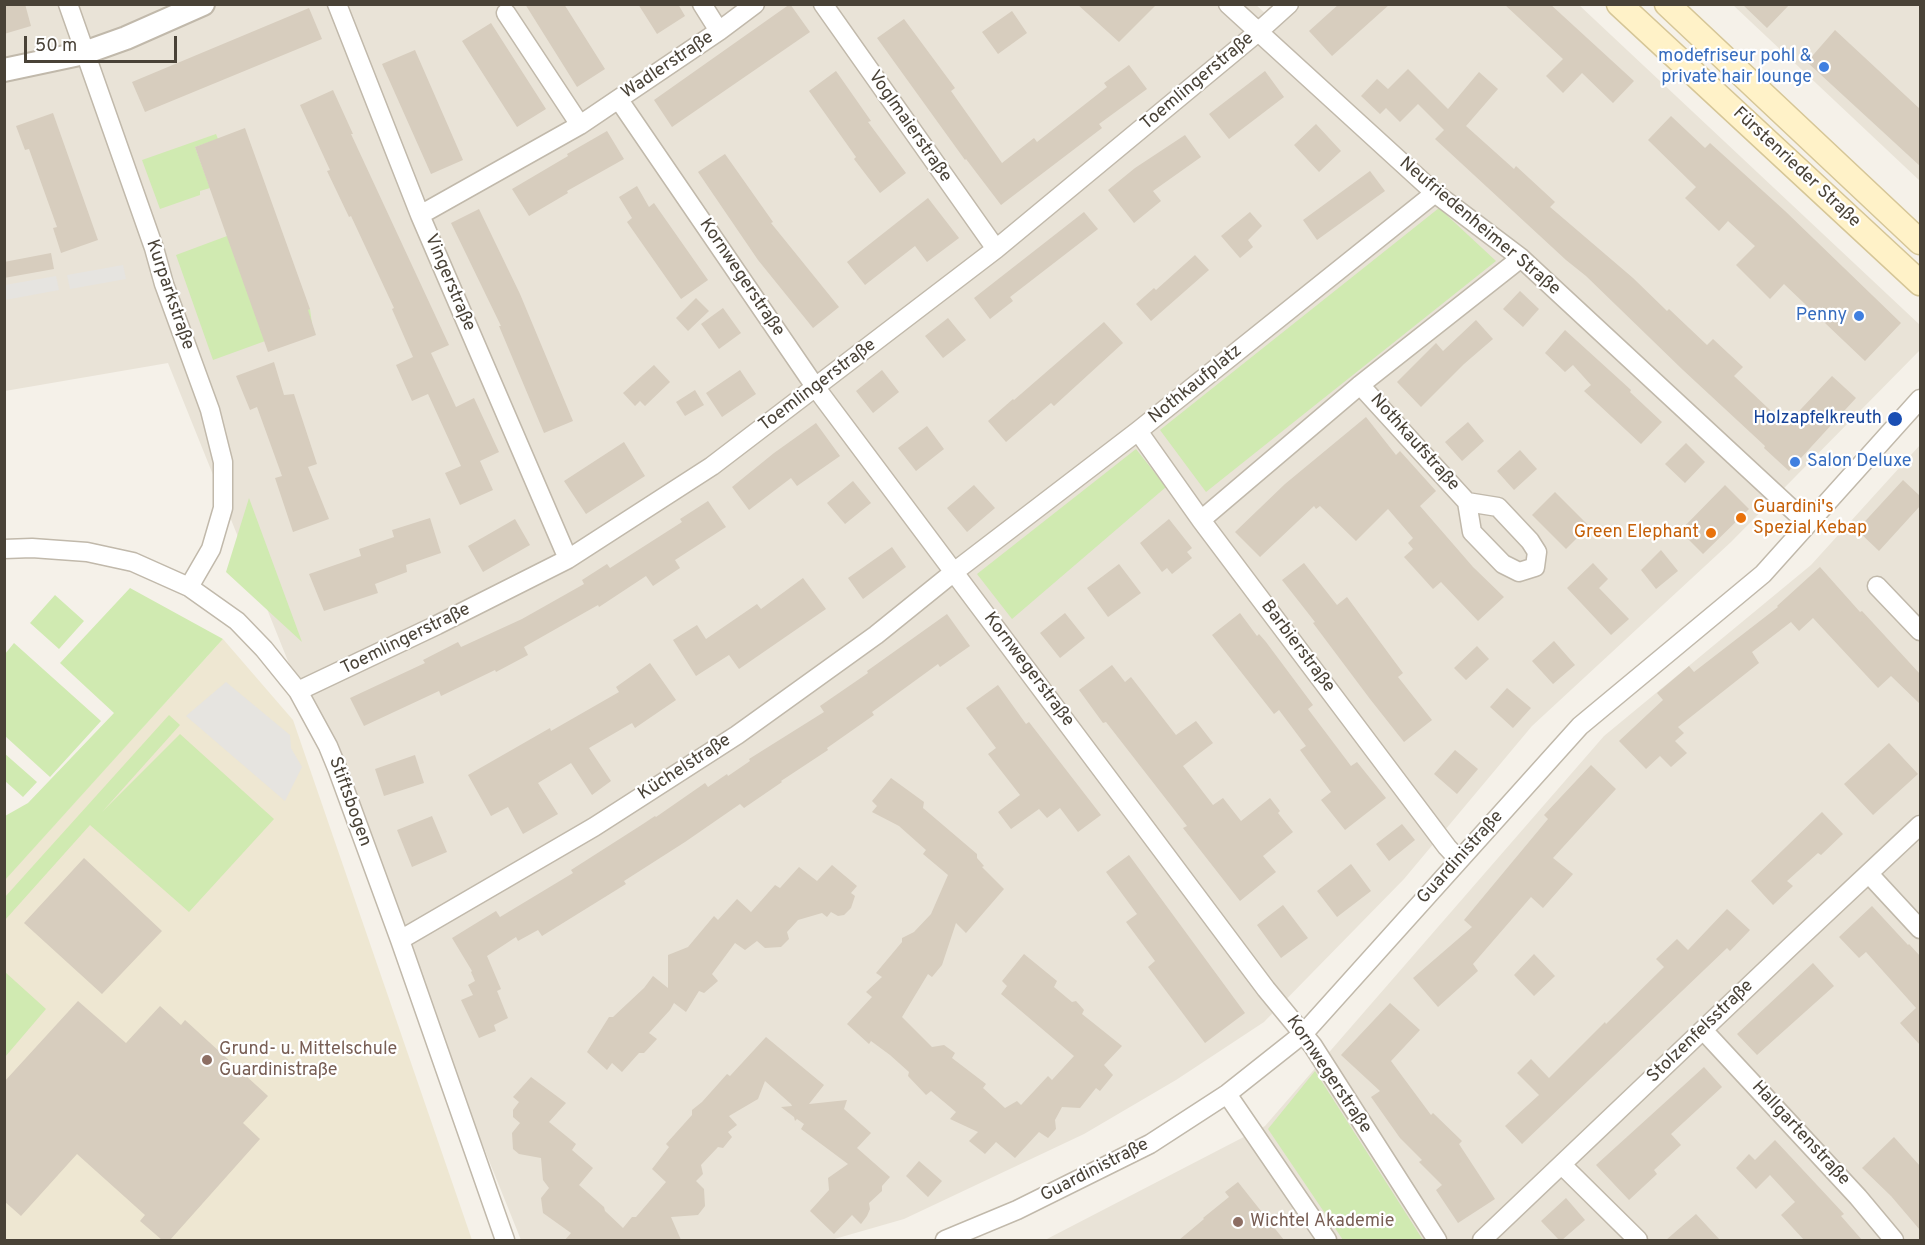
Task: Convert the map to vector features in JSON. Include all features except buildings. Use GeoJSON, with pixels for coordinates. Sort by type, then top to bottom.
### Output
{"type":"FeatureCollection","features":[{"type":"Feature","properties":{"kind":"main road","name":"Fürstenrieder Straße"},"geometry":{"type":"LineString","coordinates":[[1619,4],[1920,283]]}},
{"type":"Feature","properties":{"kind":"main road","name":"Fürstenrieder Straße"},"geometry":{"type":"LineString","coordinates":[[1667,4],[1920,242]]}},
{"type":"Feature","properties":{"kind":"street","name":"Kurparkstraße"},"geometry":{"type":"LineString","coordinates":[[68,4],[210,410],[223,462],[223,508],[211,549],[189,587]]}},
{"type":"Feature","properties":{"kind":"street"},"geometry":{"type":"LineString","coordinates":[[4,70],[84,53],[126,38],[203,4]]}},
{"type":"Feature","properties":{"kind":"street","name":"Vingerstraße"},"geometry":{"type":"LineString","coordinates":[[337,4],[420,215],[568,559]]}},
{"type":"Feature","properties":{"kind":"street"},"geometry":{"type":"LineString","coordinates":[[702,4],[719,31]]}},
{"type":"Feature","properties":{"kind":"street","name":"Wadlerstraße"},"geometry":{"type":"LineString","coordinates":[[420,215],[580,125],[755,4]]}},
{"type":"Feature","properties":{"kind":"street","name":"Voglmaierstraße"},"geometry":{"type":"LineString","coordinates":[[823,4],[996,249]]}},
{"type":"Feature","properties":{"kind":"street","name":"Neufriedenheimer Straße"},"geometry":{"type":"LineString","coordinates":[[1228,4],[1435,193],[1521,258],[1808,524]]}},
{"type":"Feature","properties":{"kind":"street","name":"Toemlingerstraße"},"geometry":{"type":"LineString","coordinates":[[298,691],[568,559],[712,466],[996,249],[1258,33],[1289,4]]}},
{"type":"Feature","properties":{"kind":"street"},"geometry":{"type":"LineString","coordinates":[[506,13],[580,125]]}},
{"type":"Feature","properties":{"kind":"street","name":"Kornwegerstraße"},"geometry":{"type":"LineString","coordinates":[[619,100],[816,388],[1259,980],[1304,1033],[1437,1240]]}},
{"type":"Feature","properties":{"kind":"street","name":"Nothkaufplatz"},"geometry":{"type":"LineString","coordinates":[[954,572],[1138,431],[1435,193]]}},
{"type":"Feature","properties":{"kind":"street"},"geometry":{"type":"LineString","coordinates":[[1201,520],[1360,385],[1521,258]]}},
{"type":"Feature","properties":{"kind":"street","name":"Nothkaufstraße"},"geometry":{"type":"LineString","coordinates":[[1360,385],[1467,502]]}},
{"type":"Feature","properties":{"kind":"street","name":"Guardinistraße"},"geometry":{"type":"LineString","coordinates":[[945,1240],[1017,1210],[1150,1144],[1227,1094],[1304,1033],[1580,726],[1763,574],[1920,399]]}},
{"type":"Feature","properties":{"kind":"street","name":"Barbierstraße"},"geometry":{"type":"LineString","coordinates":[[1138,431],[1201,520],[1459,860]]}},
{"type":"Feature","properties":{"kind":"street","name":"Stiftsbogen"},"geometry":{"type":"LineString","coordinates":[[4,549],[32,548],[87,552],[134,562],[189,587],[237,621],[264,649],[298,691],[328,746],[400,940],[505,1240]]}},
{"type":"Feature","properties":{"kind":"street","name":"Küchelstraße"},"geometry":{"type":"LineString","coordinates":[[400,940],[594,826],[737,735],[876,635],[954,572]]}},
{"type":"Feature","properties":{"kind":"street"},"geometry":{"type":"LineString","coordinates":[[1877,586],[1920,631]]}},
{"type":"Feature","properties":{"kind":"street","name":"Stolzenfelsstraße"},"geometry":{"type":"LineString","coordinates":[[1482,1240],[1920,825]]}},
{"type":"Feature","properties":{"kind":"street"},"geometry":{"type":"LineString","coordinates":[[1869,874],[1920,929]]}},
{"type":"Feature","properties":{"kind":"street","name":"Hallgartenstraße"},"geometry":{"type":"LineString","coordinates":[[1703,1030],[1858,1197],[1894,1240]]}},
{"type":"Feature","properties":{"kind":"street"},"geometry":{"type":"LineString","coordinates":[[1227,1094],[1327,1240]]}},
{"type":"Feature","properties":{"kind":"street"},"geometry":{"type":"LineString","coordinates":[[1562,1165],[1638,1240]]}},
{"type":"Feature","properties":{"kind":"shaded area"},"geometry":{"type":"Polygon","coordinates":[[[5,4],[1255,4],[1278,25],[1300,5],[1579,5],[1920,325],[1920,350],[1731,542],[1532,726],[1404,879],[1264,1022],[1176,1080],[1084,1134],[904,1219],[831,1240],[521,1240],[168,363],[5,391],[5,4]]]}},
{"type":"Feature","properties":{"kind":"shaded area"},"geometry":{"type":"Polygon","coordinates":[[[1733,5],[1920,5],[1920,181],[1733,5]]]}},
{"type":"Feature","properties":{"kind":"shaded area"},"geometry":{"type":"Polygon","coordinates":[[[123,265],[126,279],[70,289],[67,275],[123,265]]]}},
{"type":"Feature","properties":{"kind":"shaded area"},"geometry":{"type":"Polygon","coordinates":[[[56,276],[59,290],[5,300],[5,285],[56,276]]]}},
{"type":"Feature","properties":{"kind":"shaded area"},"geometry":{"type":"Polygon","coordinates":[[[1920,445],[1920,1240],[1045,1240],[1265,1126],[1604,736],[1811,565],[1920,445]]]}},
{"type":"Feature","properties":{"kind":"shaded area","name":"Grund- u. Mittelschule Guardinistraße"},"geometry":{"type":"Polygon","coordinates":[[[223,639],[293,720],[472,1240],[5,1240],[4,880],[223,639]]]}},
{"type":"Feature","properties":{"kind":"shaded area"},"geometry":{"type":"Polygon","coordinates":[[[226,682],[290,735],[291,748],[302,767],[285,801],[186,716],[226,682]]]}},
{"type":"Feature","properties":{"kind":"green space"},"geometry":{"type":"Polygon","coordinates":[[[216,134],[218,139],[195,147],[210,188],[200,191],[200,195],[160,209],[142,160],[216,134]]]}},
{"type":"Feature","properties":{"kind":"green space"},"geometry":{"type":"Polygon","coordinates":[[[1439,208],[1496,261],[1206,492],[1160,430],[1439,208]]]}},
{"type":"Feature","properties":{"kind":"green space"},"geometry":{"type":"Polygon","coordinates":[[[227,236],[297,314],[310,309],[312,324],[213,360],[176,255],[227,236]]]}},
{"type":"Feature","properties":{"kind":"green space"},"geometry":{"type":"Polygon","coordinates":[[[1136,449],[1166,487],[1012,619],[977,574],[1136,449]]]}},
{"type":"Feature","properties":{"kind":"green space"},"geometry":{"type":"Polygon","coordinates":[[[249,498],[302,642],[226,572],[249,498]]]}},
{"type":"Feature","properties":{"kind":"green space"},"geometry":{"type":"Polygon","coordinates":[[[130,588],[223,639],[5,880],[5,816],[28,803],[114,713],[60,663],[130,588]]]}},
{"type":"Feature","properties":{"kind":"green space"},"geometry":{"type":"Polygon","coordinates":[[[55,595],[84,621],[59,649],[30,623],[55,595]]]}},
{"type":"Feature","properties":{"kind":"green space"},"geometry":{"type":"Polygon","coordinates":[[[14,643],[101,721],[50,777],[5,736],[5,654],[14,643]]]}},
{"type":"Feature","properties":{"kind":"green space"},"geometry":{"type":"Polygon","coordinates":[[[169,715],[180,725],[102,812],[180,734],[274,819],[189,912],[90,825],[5,920],[5,897],[169,715]]]}},
{"type":"Feature","properties":{"kind":"green space"},"geometry":{"type":"Polygon","coordinates":[[[4,753],[37,782],[23,797],[5,781],[4,753]]]}},
{"type":"Feature","properties":{"kind":"green space"},"geometry":{"type":"Polygon","coordinates":[[[5,972],[46,1009],[5,1057],[5,972]]]}},
{"type":"Feature","properties":{"kind":"green space"},"geometry":{"type":"Polygon","coordinates":[[[1315,1071],[1423,1240],[1343,1240],[1268,1129],[1315,1071]]]}},
{"type":"Feature","properties":{"kind":"place","name":"modefriseur pohl & private hair lounge"},"geometry":{"type":"Point","coordinates":[1824,67]}},
{"type":"Feature","properties":{"kind":"place","name":"Penny"},"geometry":{"type":"Point","coordinates":[1859,316]}},
{"type":"Feature","properties":{"kind":"place","name":"Holzapfelkreuth"},"geometry":{"type":"Point","coordinates":[1895,419]}},
{"type":"Feature","properties":{"kind":"place","name":"Salon Deluxe"},"geometry":{"type":"Point","coordinates":[1795,462]}},
{"type":"Feature","properties":{"kind":"place","name":"Guardini's Spezial Kebap"},"geometry":{"type":"Point","coordinates":[1741,518]}},
{"type":"Feature","properties":{"kind":"place","name":"Green Elephant"},"geometry":{"type":"Point","coordinates":[1711,533]}},
{"type":"Feature","properties":{"kind":"place","name":"Grund- u. Mittelschule Guardinistraße"},"geometry":{"type":"Point","coordinates":[207,1060]}},
{"type":"Feature","properties":{"kind":"place","name":"Wichtel Akademie"},"geometry":{"type":"Point","coordinates":[1238,1222]}}]}
